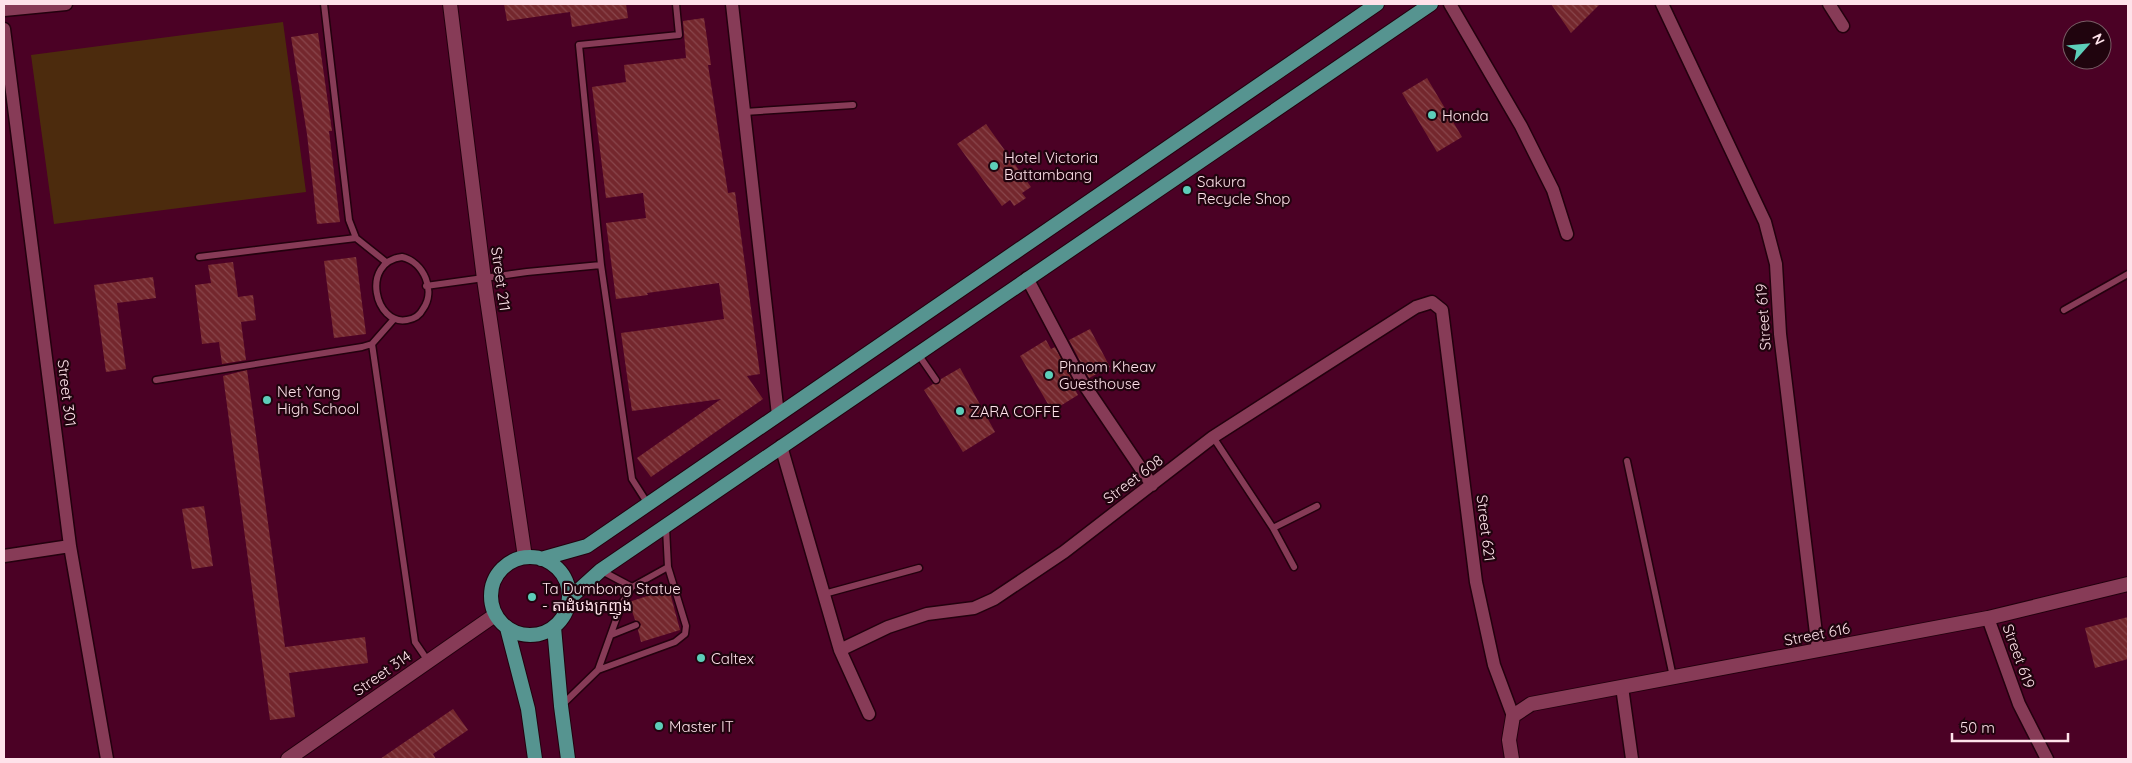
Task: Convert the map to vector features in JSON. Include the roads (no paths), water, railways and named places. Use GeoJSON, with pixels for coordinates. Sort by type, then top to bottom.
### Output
{"type":"FeatureCollection","features":[{"type":"Feature","properties":{"kind":"main road"},"geometry":{"type":"LineString","coordinates":[[542,559],[587,546],[1377,4]]}},
{"type":"Feature","properties":{"kind":"main road"},"geometry":{"type":"LineString","coordinates":[[568,599],[601,570],[1431,4]]}},
{"type":"Feature","properties":{"kind":"main road"},"geometry":{"type":"LineString","coordinates":[[525,557],[542,559],[551,563],[565,579],[568,599],[564,615],[554,627],[535,635],[515,633],[507,628],[495,615],[491,594],[498,573],[514,560],[525,557]]}},
{"type":"Feature","properties":{"kind":"main road"},"geometry":{"type":"LineString","coordinates":[[554,627],[568,759]]}},
{"type":"Feature","properties":{"kind":"main road"},"geometry":{"type":"LineString","coordinates":[[507,628],[528,709],[535,759]]}},
{"type":"Feature","properties":{"kind":"street"},"geometry":{"type":"LineString","coordinates":[[4,10],[66,4]]}},
{"type":"Feature","properties":{"kind":"street","name":"Street 211"},"geometry":{"type":"LineString","coordinates":[[450,4],[484,279],[525,557]]}},
{"type":"Feature","properties":{"kind":"street"},"geometry":{"type":"LineString","coordinates":[[732,4],[778,416]]}},
{"type":"Feature","properties":{"kind":"street"},"geometry":{"type":"LineString","coordinates":[[1450,4],[1525,134],[1553,190],[1567,234]]}},
{"type":"Feature","properties":{"kind":"street","name":"Street 619"},"geometry":{"type":"LineString","coordinates":[[1662,4],[1765,222],[1776,264],[1780,334],[1818,650]]}},
{"type":"Feature","properties":{"kind":"street"},"geometry":{"type":"LineString","coordinates":[[1829,4],[1843,26]]}},
{"type":"Feature","properties":{"kind":"street","name":"Street 301"},"geometry":{"type":"LineString","coordinates":[[4,29],[70,546],[106,759]]}},
{"type":"Feature","properties":{"kind":"street"},"geometry":{"type":"LineString","coordinates":[[1027,278],[1081,380],[1152,485]]}},
{"type":"Feature","properties":{"kind":"street","name":"Street 608"},"geometry":{"type":"LineString","coordinates":[[840,650],[888,627],[927,614],[974,608],[994,599],[1064,552],[1213,437],[1416,307],[1432,302]]}},
{"type":"Feature","properties":{"kind":"street","name":"Street 621"},"geometry":{"type":"LineString","coordinates":[[1432,302],[1442,310],[1476,582],[1494,666],[1513,716],[1509,740],[1512,759]]}},
{"type":"Feature","properties":{"kind":"street"},"geometry":{"type":"LineString","coordinates":[[781,446],[840,650],[869,714]]}},
{"type":"Feature","properties":{"kind":"street"},"geometry":{"type":"LineString","coordinates":[[4,556],[70,546]]}},
{"type":"Feature","properties":{"kind":"street","name":"Street 616"},"geometry":{"type":"LineString","coordinates":[[1513,716],[1531,704],[1988,618],[2128,584]]}},
{"type":"Feature","properties":{"kind":"street","name":"Street 314"},"geometry":{"type":"LineString","coordinates":[[288,759],[495,615]]}},
{"type":"Feature","properties":{"kind":"street","name":"Street 619"},"geometry":{"type":"LineString","coordinates":[[1988,618],[2019,704],[2047,759]]}},
{"type":"Feature","properties":{"kind":"street"},"geometry":{"type":"LineString","coordinates":[[1622,687],[1632,759]]}},
{"type":"Feature","properties":{"kind":"lane"},"geometry":{"type":"LineString","coordinates":[[324,4],[349,220],[356,238],[386,262]]}},
{"type":"Feature","properties":{"kind":"lane"},"geometry":{"type":"LineString","coordinates":[[648,504],[632,479],[601,265],[579,45],[679,35],[676,4]]}},
{"type":"Feature","properties":{"kind":"lane"},"geometry":{"type":"LineString","coordinates":[[744,112],[853,105]]}},
{"type":"Feature","properties":{"kind":"lane"},"geometry":{"type":"LineString","coordinates":[[199,257],[356,238]]}},
{"type":"Feature","properties":{"kind":"lane"},"geometry":{"type":"LineString","coordinates":[[402,257],[410,259],[422,270],[426,286],[426,302],[418,316],[410,319],[394,319],[384,313],[377,291],[376,280],[379,270],[386,262],[402,257]]}},
{"type":"Feature","properties":{"kind":"lane"},"geometry":{"type":"LineString","coordinates":[[426,286],[527,272],[601,265]]}},
{"type":"Feature","properties":{"kind":"lane"},"geometry":{"type":"LineString","coordinates":[[2064,310],[2128,274]]}},
{"type":"Feature","properties":{"kind":"lane"},"geometry":{"type":"LineString","coordinates":[[156,380],[372,344],[394,319]]}},
{"type":"Feature","properties":{"kind":"lane"},"geometry":{"type":"LineString","coordinates":[[372,344],[415,642],[428,661]]}},
{"type":"Feature","properties":{"kind":"lane"},"geometry":{"type":"LineString","coordinates":[[918,353],[936,380]]}},
{"type":"Feature","properties":{"kind":"lane"},"geometry":{"type":"LineString","coordinates":[[1213,437],[1273,528],[1294,567]]}},
{"type":"Feature","properties":{"kind":"lane"},"geometry":{"type":"LineString","coordinates":[[1627,462],[1672,677]]}},
{"type":"Feature","properties":{"kind":"lane"},"geometry":{"type":"LineString","coordinates":[[1273,528],[1316,506]]}},
{"type":"Feature","properties":{"kind":"lane"},"geometry":{"type":"LineString","coordinates":[[561,706],[598,670],[675,642],[685,634],[686,626],[678,610],[668,567],[666,526]]}},
{"type":"Feature","properties":{"kind":"lane"},"geometry":{"type":"LineString","coordinates":[[598,670],[622,603],[632,587],[668,567]]}},
{"type":"Feature","properties":{"kind":"lane"},"geometry":{"type":"LineString","coordinates":[[824,594],[919,568]]}},
{"type":"Feature","properties":{"kind":"lane"},"geometry":{"type":"LineString","coordinates":[[601,570],[632,587]]}},
{"type":"Feature","properties":{"kind":"lane"},"geometry":{"type":"LineString","coordinates":[[611,634],[636,625]]}},
{"type":"Feature","properties":{"kind":"place","name":"Honda"},"geometry":{"type":"Point","coordinates":[1432,115]}},
{"type":"Feature","properties":{"kind":"place","name":"Hotel Victoria Battambang"},"geometry":{"type":"Point","coordinates":[994,166]}},
{"type":"Feature","properties":{"kind":"place","name":"Sakura Recycle Shop"},"geometry":{"type":"Point","coordinates":[1187,190]}},
{"type":"Feature","properties":{"kind":"place","name":"Phnom Kheav Guesthouse"},"geometry":{"type":"Point","coordinates":[1049,375]}},
{"type":"Feature","properties":{"kind":"place","name":"Net Yang High School"},"geometry":{"type":"Point","coordinates":[267,400]}},
{"type":"Feature","properties":{"kind":"place","name":"ZARA COFFE"},"geometry":{"type":"Point","coordinates":[960,411]}},
{"type":"Feature","properties":{"kind":"place","name":"Ta Dumbong Statue - តាដំបងក្រញូង"},"geometry":{"type":"Point","coordinates":[532,597]}},
{"type":"Feature","properties":{"kind":"place","name":"Caltex"},"geometry":{"type":"Point","coordinates":[701,658]}},
{"type":"Feature","properties":{"kind":"place","name":"Master IT"},"geometry":{"type":"Point","coordinates":[659,726]}}]}
